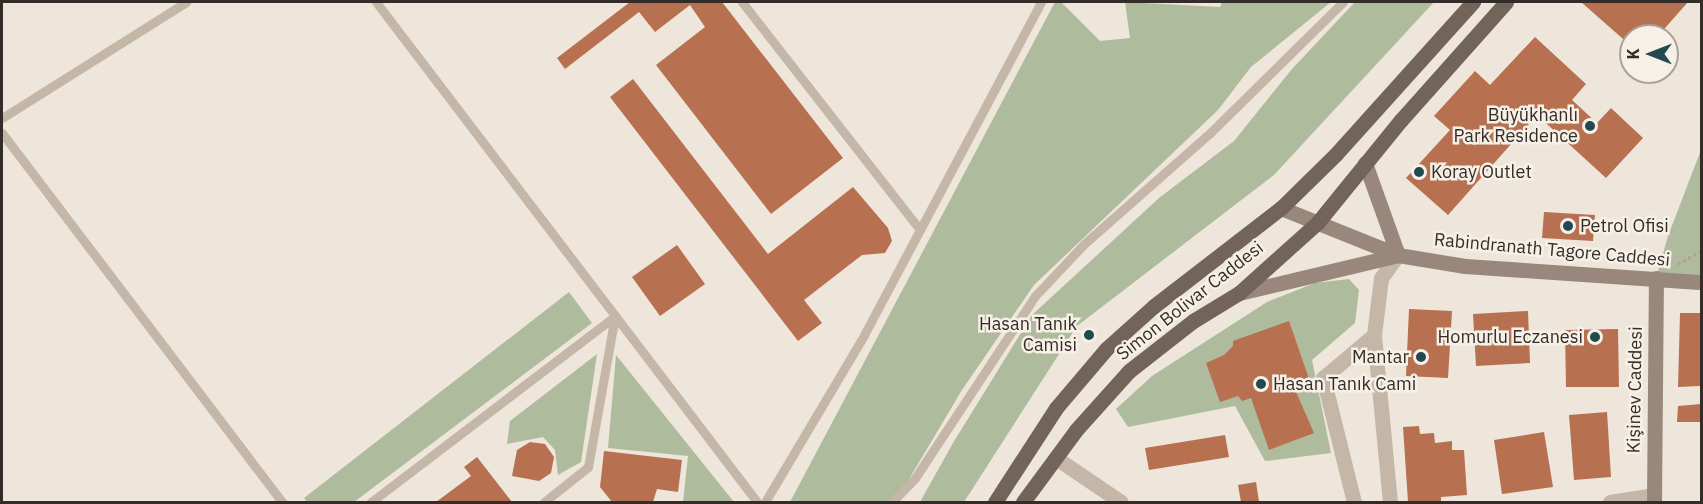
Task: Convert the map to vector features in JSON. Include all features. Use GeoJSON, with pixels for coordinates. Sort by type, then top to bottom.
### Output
{"type":"FeatureCollection","features":[{"type":"Feature","properties":{"kind":"main road","name":"Simon Bolivar Caddesi"},"geometry":{"type":"LineString","coordinates":[[995,502],[1056,408],[1106,349],[1154,306],[1281,208],[1336,154],[1473,2]]}},
{"type":"Feature","properties":{"kind":"main road","name":"Simon Bolivar Caddesi"},"geometry":{"type":"LineString","coordinates":[[1023,502],[1056,458],[1129,371],[1193,321],[1239,293],[1318,222],[1365,163],[1506,2]]}},
{"type":"Feature","properties":{"kind":"main road"},"geometry":{"type":"LineString","coordinates":[[1365,163],[1398,255]]}},
{"type":"Feature","properties":{"kind":"main road","name":"Rabindranath Tagore Caddesi"},"geometry":{"type":"LineString","coordinates":[[1281,208],[1398,255],[1465,266],[1701,282]]}},
{"type":"Feature","properties":{"kind":"main road","name":"Rabindranath Tagore Caddesi"},"geometry":{"type":"LineString","coordinates":[[1239,293],[1398,255]]}},
{"type":"Feature","properties":{"kind":"main road","name":"Kişinev Caddesi"},"geometry":{"type":"LineString","coordinates":[[1654,499],[1656,278]]}},
{"type":"Feature","properties":{"kind":"street"},"geometry":{"type":"LineString","coordinates":[[1389,502],[1374,335],[1381,278],[1398,255]]}},
{"type":"Feature","properties":{"kind":"street"},"geometry":{"type":"LineString","coordinates":[[1354,502],[1323,378],[1374,335]]}},
{"type":"Feature","properties":{"kind":"street"},"geometry":{"type":"LineString","coordinates":[[1056,458],[1121,502]]}},
{"type":"Feature","properties":{"kind":"street"},"geometry":{"type":"LineString","coordinates":[[1610,502],[1654,499]]}},
{"type":"Feature","properties":{"kind":"lane"},"geometry":{"type":"LineString","coordinates":[[2,118],[186,2]]}},
{"type":"Feature","properties":{"kind":"lane"},"geometry":{"type":"LineString","coordinates":[[375,2],[757,502]]}},
{"type":"Feature","properties":{"kind":"lane"},"geometry":{"type":"LineString","coordinates":[[742,2],[920,231]]}},
{"type":"Feature","properties":{"kind":"lane"},"geometry":{"type":"LineString","coordinates":[[765,502],[920,231],[1041,2]]}},
{"type":"Feature","properties":{"kind":"lane"},"geometry":{"type":"LineString","coordinates":[[891,502],[915,478],[1035,296],[1084,244],[1210,133],[1343,2]]}},
{"type":"Feature","properties":{"kind":"lane"},"geometry":{"type":"LineString","coordinates":[[2,133],[282,502]]}},
{"type":"Feature","properties":{"kind":"lane"},"geometry":{"type":"LineString","coordinates":[[371,502],[615,315]]}},
{"type":"Feature","properties":{"kind":"lane"},"geometry":{"type":"LineString","coordinates":[[544,502],[588,467],[615,315]]}},
{"type":"Feature","properties":{"kind":"green space"},"geometry":{"type":"Polygon","coordinates":[[[1055,2],[1061,2],[1100,41],[1130,38],[1125,2],[1220,7],[1222,2],[1331,2],[1251,67],[1218,110],[1034,285],[962,390],[899,496],[891,502],[790,502],[1055,2]]]}},
{"type":"Feature","properties":{"kind":"green space"},"geometry":{"type":"Polygon","coordinates":[[[1355,2],[1434,2],[1274,175],[1077,326],[964,502],[920,502],[953,443],[1032,315],[1159,198],[1234,141],[1292,69],[1355,2]]]}},
{"type":"Feature","properties":{"kind":"green space"},"geometry":{"type":"Polygon","coordinates":[[[1701,150],[1701,282],[1656,278],[1668,236],[1701,150]]]}},
{"type":"Feature","properties":{"kind":"green space"},"geometry":{"type":"Polygon","coordinates":[[[1349,279],[1359,290],[1355,323],[1312,360],[1331,453],[1265,461],[1235,406],[1128,427],[1116,409],[1152,376],[1267,302],[1315,283],[1349,279]]]}},
{"type":"Feature","properties":{"kind":"green space"},"geometry":{"type":"Polygon","coordinates":[[[569,292],[592,323],[354,502],[307,502],[304,498],[569,292]]]}},
{"type":"Feature","properties":{"kind":"green space"},"geometry":{"type":"Polygon","coordinates":[[[597,354],[581,462],[558,475],[555,450],[543,437],[507,444],[510,421],[597,354]]]}},
{"type":"Feature","properties":{"kind":"green space"},"geometry":{"type":"Polygon","coordinates":[[[616,355],[734,502],[683,502],[688,456],[608,448],[616,355]]]}},
{"type":"Feature","properties":{"kind":"building"},"geometry":{"type":"Polygon","coordinates":[[[630,2],[722,2],[843,158],[771,214],[656,65],[705,27],[690,5],[655,32],[639,12],[565,69],[557,58],[630,2]]]}},
{"type":"Feature","properties":{"kind":"building"},"geometry":{"type":"Polygon","coordinates":[[[1581,2],[1688,2],[1669,24],[1619,24],[1619,35],[1581,2]]]}},
{"type":"Feature","properties":{"kind":"building","name":"Büyükhanlı Park Residence"},"geometry":{"type":"Polygon","coordinates":[[[1535,37],[1586,84],[1572,100],[1597,123],[1611,108],[1643,138],[1606,178],[1537,115],[1448,215],[1406,178],[1450,130],[1434,116],[1475,71],[1490,85],[1535,37]]]}},
{"type":"Feature","properties":{"kind":"building"},"geometry":{"type":"Polygon","coordinates":[[[633,79],[768,254],[853,187],[888,228],[892,241],[885,253],[862,255],[804,300],[822,323],[798,341],[610,97],[633,79]]]}},
{"type":"Feature","properties":{"kind":"building"},"geometry":{"type":"Polygon","coordinates":[[[1544,212],[1595,215],[1593,241],[1542,238],[1544,212]]]}},
{"type":"Feature","properties":{"kind":"building"},"geometry":{"type":"Polygon","coordinates":[[[677,245],[705,284],[660,316],[632,277],[677,245]]]}},
{"type":"Feature","properties":{"kind":"building"},"geometry":{"type":"Polygon","coordinates":[[[1409,309],[1452,311],[1448,378],[1406,376],[1409,309]]]}},
{"type":"Feature","properties":{"kind":"building"},"geometry":{"type":"Polygon","coordinates":[[[1528,311],[1530,363],[1476,366],[1473,314],[1528,311]]]}},
{"type":"Feature","properties":{"kind":"building"},"geometry":{"type":"Polygon","coordinates":[[[1680,313],[1701,313],[1701,386],[1678,387],[1680,313]]]}},
{"type":"Feature","properties":{"kind":"building","name":"Hasan Tanık Cami"},"geometry":{"type":"Polygon","coordinates":[[[1289,321],[1308,376],[1308,384],[1296,392],[1314,433],[1269,450],[1251,398],[1242,401],[1238,396],[1220,402],[1206,363],[1224,355],[1233,346],[1233,341],[1289,321]]]}},
{"type":"Feature","properties":{"kind":"building"},"geometry":{"type":"Polygon","coordinates":[[[1618,329],[1619,387],[1566,387],[1565,330],[1618,329]]]}},
{"type":"Feature","properties":{"kind":"building"},"geometry":{"type":"Polygon","coordinates":[[[1701,404],[1701,422],[1677,422],[1678,406],[1701,404]]]}},
{"type":"Feature","properties":{"kind":"building"},"geometry":{"type":"Polygon","coordinates":[[[1607,412],[1611,477],[1574,480],[1569,415],[1607,412]]]}},
{"type":"Feature","properties":{"kind":"building"},"geometry":{"type":"Polygon","coordinates":[[[1419,426],[1420,434],[1434,433],[1435,443],[1452,441],[1452,450],[1464,450],[1467,495],[1441,497],[1441,502],[1408,502],[1403,427],[1419,426]]]}},
{"type":"Feature","properties":{"kind":"building"},"geometry":{"type":"Polygon","coordinates":[[[1544,432],[1553,487],[1502,494],[1494,440],[1544,432]]]}},
{"type":"Feature","properties":{"kind":"building"},"geometry":{"type":"Polygon","coordinates":[[[1225,435],[1229,457],[1149,470],[1145,448],[1225,435]]]}},
{"type":"Feature","properties":{"kind":"building"},"geometry":{"type":"Polygon","coordinates":[[[530,442],[545,444],[554,457],[551,473],[539,481],[512,476],[517,450],[530,442]]]}},
{"type":"Feature","properties":{"kind":"building"},"geometry":{"type":"Polygon","coordinates":[[[604,451],[682,460],[678,492],[657,489],[653,502],[612,502],[600,487],[604,451]]]}},
{"type":"Feature","properties":{"kind":"building"},"geometry":{"type":"Polygon","coordinates":[[[477,457],[512,502],[436,502],[471,476],[464,467],[477,457]]]}},
{"type":"Feature","properties":{"kind":"building"},"geometry":{"type":"Polygon","coordinates":[[[1256,482],[1259,502],[1241,502],[1238,485],[1256,482]]]}},
{"type":"Feature","properties":{"kind":"place","name":"Büyükhanlı Park Residence"},"geometry":{"type":"Point","coordinates":[1590,126]}},
{"type":"Feature","properties":{"kind":"place","name":"Koray Outlet"},"geometry":{"type":"Point","coordinates":[1419,172]}},
{"type":"Feature","properties":{"kind":"place","name":"Petrol Ofisi"},"geometry":{"type":"Point","coordinates":[1568,226]}},
{"type":"Feature","properties":{"kind":"place","name":"Hasan Tanık Camisi"},"geometry":{"type":"Point","coordinates":[1089,335]}},
{"type":"Feature","properties":{"kind":"place","name":"Homurlu Eczanesi"},"geometry":{"type":"Point","coordinates":[1595,337]}},
{"type":"Feature","properties":{"kind":"place","name":"Mantar"},"geometry":{"type":"Point","coordinates":[1421,357]}},
{"type":"Feature","properties":{"kind":"place","name":"Hasan Tanık Cami"},"geometry":{"type":"Point","coordinates":[1261,384]}}]}
